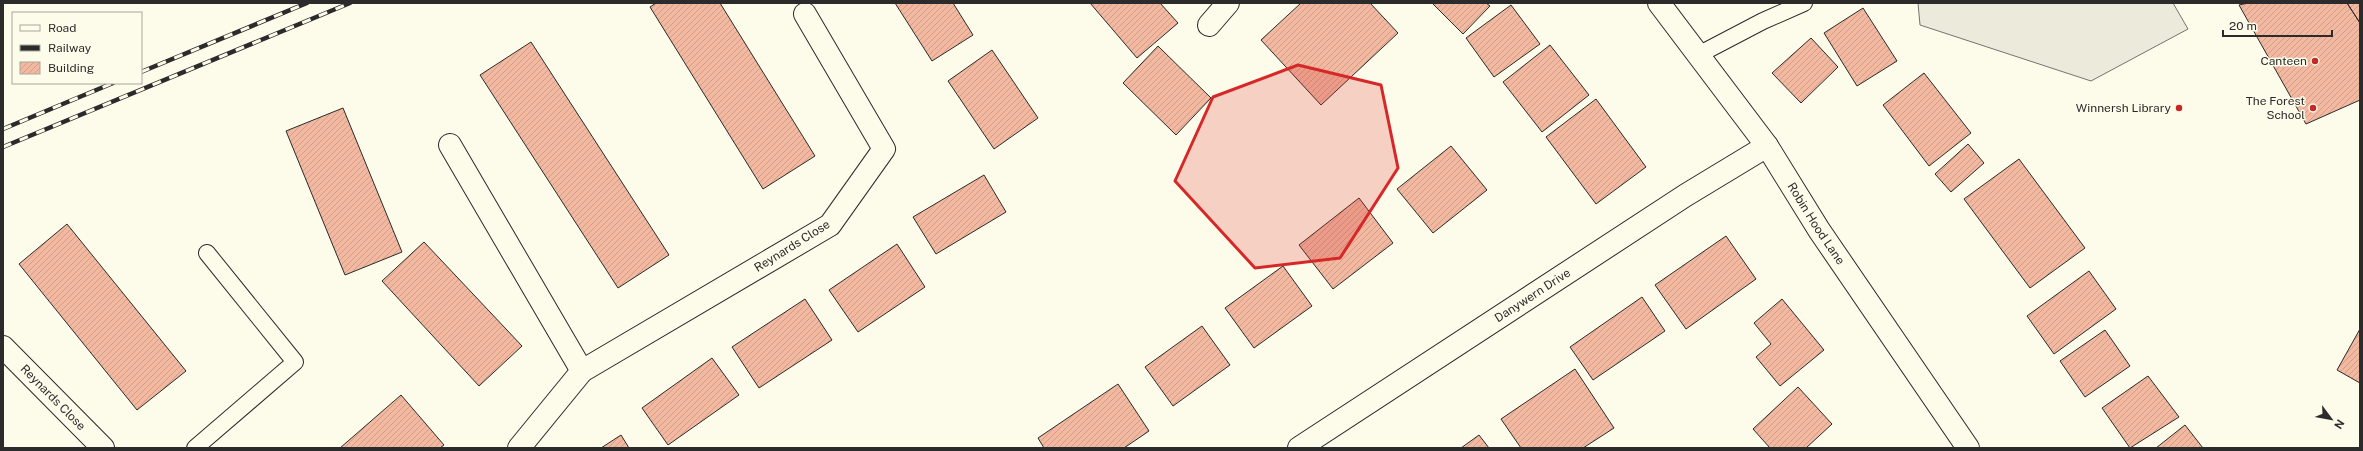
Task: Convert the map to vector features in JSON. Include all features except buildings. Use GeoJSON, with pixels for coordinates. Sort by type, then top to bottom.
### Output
{"type":"FeatureCollection","features":[{"type":"Feature","properties":{"kind":"street","name":"Robin Hood Lane"},"geometry":{"type":"LineString","coordinates":[[1659,3],[1767,146],[1819,230],[1968,448]]}},
{"type":"Feature","properties":{"kind":"street","name":"Reynards Close"},"geometry":{"type":"LineString","coordinates":[[519,448],[582,371],[830,225],[884,148],[805,14]]}},
{"type":"Feature","properties":{"kind":"street"},"geometry":{"type":"LineString","coordinates":[[450,145],[582,371]]}},
{"type":"Feature","properties":{"kind":"street","name":"Danywern Drive"},"geometry":{"type":"LineString","coordinates":[[1299,448],[1686,195],[1767,146]]}},
{"type":"Feature","properties":{"kind":"street","name":"Reynards Close"},"geometry":{"type":"LineString","coordinates":[[3,346],[103,448]]}},
{"type":"Feature","properties":{"kind":"lane"},"geometry":{"type":"LineString","coordinates":[[1698,55],[1763,20],[1804,3]]}},
{"type":"Feature","properties":{"kind":"lane"},"geometry":{"type":"LineString","coordinates":[[195,448],[295,362],[207,253]]}},
{"type":"Feature","properties":{"kind":"highlighted area"},"geometry":{"type":"Polygon","coordinates":[[[1298,65],[1381,85],[1398,168],[1340,258],[1255,268],[1175,181],[1213,97],[1298,65]]]}},
{"type":"Feature","properties":{"kind":"shaded area"},"geometry":{"type":"Polygon","coordinates":[[[1918,3],[2173,3],[2188,29],[2091,81],[1920,25],[1918,3]]]}},
{"type":"Feature","properties":{"kind":"railway"},"geometry":{"type":"LineString","coordinates":[[142,72],[307,3]]}},
{"type":"Feature","properties":{"kind":"railway"},"geometry":{"type":"LineString","coordinates":[[3,147],[350,3]]}},
{"type":"Feature","properties":{"kind":"railway"},"geometry":{"type":"LineString","coordinates":[[3,129],[111,84]]}},
{"type":"Feature","properties":{"kind":"place","name":"Canteen"},"geometry":{"type":"Point","coordinates":[2315,61]}},
{"type":"Feature","properties":{"kind":"place","name":"Winnersh Library"},"geometry":{"type":"Point","coordinates":[2179,108]}},
{"type":"Feature","properties":{"kind":"place","name":"The Forest School"},"geometry":{"type":"Point","coordinates":[2313,108]}}]}
